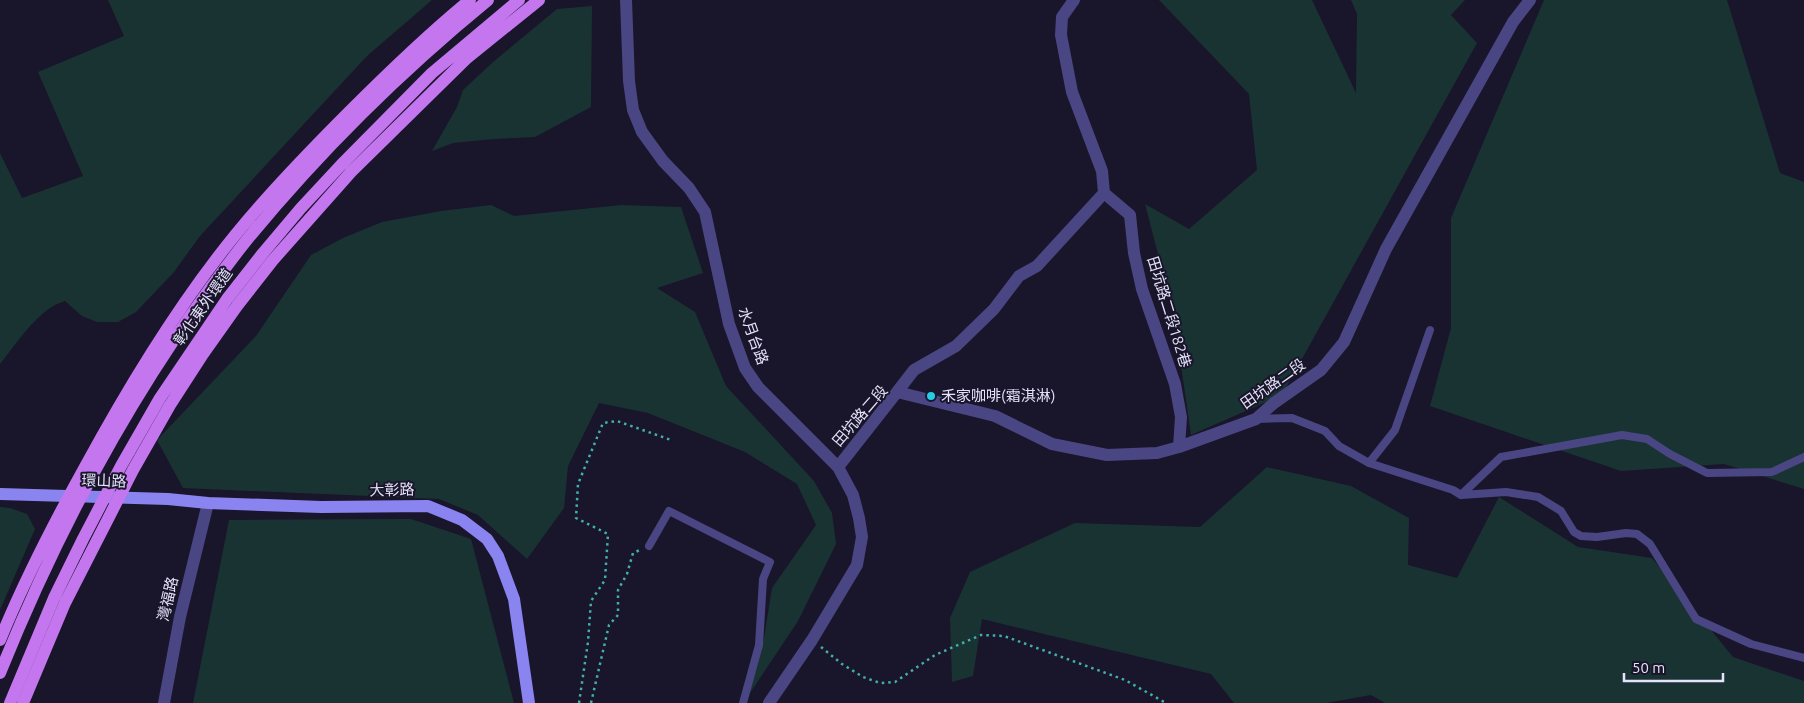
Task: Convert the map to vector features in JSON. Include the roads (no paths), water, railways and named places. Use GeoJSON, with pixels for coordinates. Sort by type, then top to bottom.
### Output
{"type":"FeatureCollection","features":[{"type":"Feature","properties":{"kind":"main road"},"geometry":{"type":"LineString","coordinates":[[413,56],[470,0]]}},
{"type":"Feature","properties":{"kind":"main road","name":"彰化東外環道"},"geometry":{"type":"LineString","coordinates":[[0,672],[35,591],[53,540],[76,496],[143,388],[171,335],[210,289],[320,149],[413,56],[488,0]]}},
{"type":"Feature","properties":{"kind":"main road","name":"彰化東外環道"},"geometry":{"type":"LineString","coordinates":[[18,701],[43,623],[83,553],[105,497],[160,398],[198,351],[227,299],[263,252],[301,208],[346,168],[437,77],[519,0]]}},
{"type":"Feature","properties":{"kind":"main road"},"geometry":{"type":"LineString","coordinates":[[437,77],[467,58],[538,0]]}},
{"type":"Feature","properties":{"kind":"main road"},"geometry":{"type":"LineString","coordinates":[[83,553],[118,498],[198,351]]}},
{"type":"Feature","properties":{"kind":"main road","name":"環山路"},"geometry":{"type":"LineString","coordinates":[[0,494],[168,499],[208,503]]}},
{"type":"Feature","properties":{"kind":"main road","name":"大彰路"},"geometry":{"type":"LineString","coordinates":[[208,503],[321,507],[428,506],[462,520],[486,538],[498,556],[514,599],[529,703]]}},
{"type":"Feature","properties":{"kind":"main road"},"geometry":{"type":"LineString","coordinates":[[0,640],[53,540]]}},
{"type":"Feature","properties":{"kind":"street","name":"水月台路"},"geometry":{"type":"LineString","coordinates":[[626,0],[629,80],[633,110],[642,132],[663,161],[689,188],[704,212],[729,324],[745,368],[758,387],[838,467],[853,495],[860,518],[862,537],[858,565],[812,640],[769,703]]}},
{"type":"Feature","properties":{"kind":"street"},"geometry":{"type":"LineString","coordinates":[[897,392],[914,370],[956,346],[994,308],[1019,276],[1037,266],[1104,193],[1102,171],[1072,92],[1061,35],[1062,17],[1074,0]]}},
{"type":"Feature","properties":{"kind":"street","name":"田坑路二段"},"geometry":{"type":"LineString","coordinates":[[838,467],[897,392],[995,416],[1052,444],[1107,455],[1158,453],[1256,419],[1274,403],[1322,370],[1344,342],[1386,249],[1513,22],[1530,0]]}},
{"type":"Feature","properties":{"kind":"street","name":"田坑路二段182巷"},"geometry":{"type":"LineString","coordinates":[[1104,193],[1130,215],[1134,252],[1142,289],[1175,384],[1181,417],[1179,447]]}},
{"type":"Feature","properties":{"kind":"street","name":"灣福路"},"geometry":{"type":"LineString","coordinates":[[164,703],[180,617],[208,503]]}},
{"type":"Feature","properties":{"kind":"lane"},"geometry":{"type":"LineString","coordinates":[[1370,463],[1395,430],[1430,330]]}},
{"type":"Feature","properties":{"kind":"lane"},"geometry":{"type":"LineString","coordinates":[[1256,419],[1292,418],[1326,431],[1339,446],[1370,463],[1454,490],[1461,494],[1506,492],[1538,496],[1561,511],[1574,532],[1581,536],[1597,537],[1626,533],[1637,534],[1650,544],[1696,619],[1751,644],[1804,658]]}},
{"type":"Feature","properties":{"kind":"lane"},"geometry":{"type":"LineString","coordinates":[[1461,494],[1501,457],[1622,435],[1647,439],[1670,454],[1708,473],[1772,472],[1804,457]]}},
{"type":"Feature","properties":{"kind":"lane"},"geometry":{"type":"LineString","coordinates":[[649,546],[669,510],[770,562],[763,579],[759,645],[743,703]]}},
{"type":"Feature","properties":{"kind":"place","name":"禾家咖啡(霜淇淋)"},"geometry":{"type":"Point","coordinates":[931,396]}}]}
